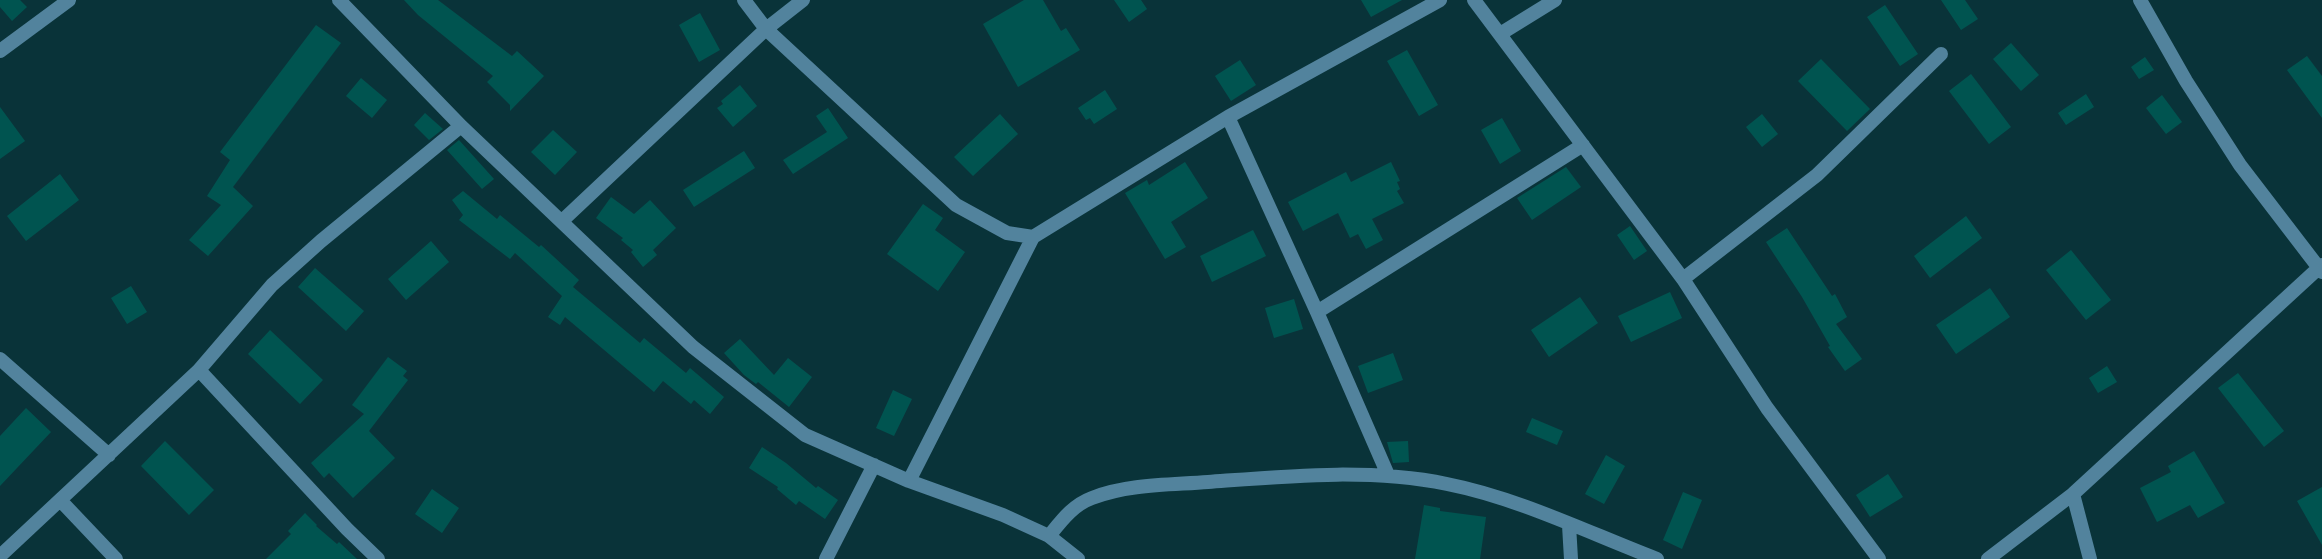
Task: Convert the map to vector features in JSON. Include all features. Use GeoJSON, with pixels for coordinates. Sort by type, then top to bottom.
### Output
{"type":"FeatureCollection","features":[{"type":"Feature","properties":{"kind":"street"},"geometry":{"type":"LineString","coordinates":[[339,0],[461,126],[693,347],[805,435],[909,481],[1003,515],[1049,536],[1078,559]]}},
{"type":"Feature","properties":{"kind":"street"},"geometry":{"type":"LineString","coordinates":[[744,0],[766,29],[956,205],[1007,233],[1033,237]]}},
{"type":"Feature","properties":{"kind":"street"},"geometry":{"type":"LineString","coordinates":[[562,220],[766,29],[803,0]]}},
{"type":"Feature","properties":{"kind":"street"},"geometry":{"type":"LineString","coordinates":[[909,481],[1033,237],[1228,117],[1440,0]]}},
{"type":"Feature","properties":{"kind":"street"},"geometry":{"type":"LineString","coordinates":[[1474,0],[1683,279],[1767,408],[1879,559]]}},
{"type":"Feature","properties":{"kind":"street"},"geometry":{"type":"LineString","coordinates":[[1500,34],[1555,0]]}},
{"type":"Feature","properties":{"kind":"street"},"geometry":{"type":"LineString","coordinates":[[1987,559],[2073,494],[2321,268],[2240,165],[2186,81],[2140,0]]}},
{"type":"Feature","properties":{"kind":"street"},"geometry":{"type":"LineString","coordinates":[[0,51],[59,3]]}},
{"type":"Feature","properties":{"kind":"street"},"geometry":{"type":"LineString","coordinates":[[1683,279],[1817,175],[1941,54]]}},
{"type":"Feature","properties":{"kind":"street"},"geometry":{"type":"LineString","coordinates":[[1228,117],[1388,475]]}},
{"type":"Feature","properties":{"kind":"street"},"geometry":{"type":"LineString","coordinates":[[0,556],[199,370],[272,285],[321,241],[461,126]]}},
{"type":"Feature","properties":{"kind":"street"},"geometry":{"type":"LineString","coordinates":[[1317,312],[1583,145]]}},
{"type":"Feature","properties":{"kind":"street"},"geometry":{"type":"LineString","coordinates":[[0,359],[108,455]]}},
{"type":"Feature","properties":{"kind":"street"},"geometry":{"type":"LineString","coordinates":[[199,370],[346,529],[378,559]]}},
{"type":"Feature","properties":{"kind":"street"},"geometry":{"type":"LineString","coordinates":[[826,559],[874,465]]}},
{"type":"Feature","properties":{"kind":"street"},"geometry":{"type":"LineString","coordinates":[[1049,536],[1071,510],[1092,498],[1135,488],[1316,474],[1388,475],[1448,484],[1510,502],[1657,559]]}},
{"type":"Feature","properties":{"kind":"street"},"geometry":{"type":"LineString","coordinates":[[2073,494],[2090,559]]}},
{"type":"Feature","properties":{"kind":"street"},"geometry":{"type":"LineString","coordinates":[[60,500],[116,559]]}},
{"type":"Feature","properties":{"kind":"street"},"geometry":{"type":"LineString","coordinates":[[1569,525],[1571,559]]}},
{"type":"Feature","properties":{"kind":"building"},"geometry":{"type":"Polygon","coordinates":[[[0,0],[20,0],[27,7],[12,21],[0,7],[0,0]]]}},
{"type":"Feature","properties":{"kind":"building"},"geometry":{"type":"Polygon","coordinates":[[[404,0],[438,0],[512,56],[517,51],[544,76],[510,111],[510,105],[487,82],[493,76],[418,15],[404,0]]]}},
{"type":"Feature","properties":{"kind":"building"},"geometry":{"type":"Polygon","coordinates":[[[1024,0],[1043,0],[1061,31],[1066,28],[1080,50],[1018,87],[983,24],[1024,0]]]}},
{"type":"Feature","properties":{"kind":"building"},"geometry":{"type":"Polygon","coordinates":[[[1114,0],[1141,0],[1147,9],[1129,22],[1114,0]]]}},
{"type":"Feature","properties":{"kind":"building"},"geometry":{"type":"Polygon","coordinates":[[[1361,0],[1402,0],[1371,17],[1361,0]]]}},
{"type":"Feature","properties":{"kind":"building"},"geometry":{"type":"Polygon","coordinates":[[[1941,0],[1965,0],[1978,19],[1961,30],[1941,0]]]}},
{"type":"Feature","properties":{"kind":"building"},"geometry":{"type":"Polygon","coordinates":[[[1885,5],[1918,54],[1900,66],[1867,17],[1885,5]]]}},
{"type":"Feature","properties":{"kind":"building"},"geometry":{"type":"Polygon","coordinates":[[[700,13],[720,50],[699,62],[679,25],[700,13]]]}},
{"type":"Feature","properties":{"kind":"building"},"geometry":{"type":"Polygon","coordinates":[[[316,25],[341,43],[233,187],[253,206],[208,256],[189,240],[221,205],[207,196],[230,160],[220,152],[316,25]]]}},
{"type":"Feature","properties":{"kind":"building"},"geometry":{"type":"Polygon","coordinates":[[[2011,43],[2039,75],[2021,91],[1993,59],[2011,43]]]}},
{"type":"Feature","properties":{"kind":"building"},"geometry":{"type":"Polygon","coordinates":[[[1407,50],[1438,105],[1419,116],[1387,61],[1407,50]]]}},
{"type":"Feature","properties":{"kind":"building"},"geometry":{"type":"Polygon","coordinates":[[[2307,56],[2322,76],[2322,118],[2287,70],[2307,56]]]}},
{"type":"Feature","properties":{"kind":"building"},"geometry":{"type":"Polygon","coordinates":[[[2145,57],[2154,70],[2139,79],[2131,67],[2145,57]]]}},
{"type":"Feature","properties":{"kind":"building"},"geometry":{"type":"Polygon","coordinates":[[[1821,59],[1870,109],[1847,131],[1798,81],[1821,59]]]}},
{"type":"Feature","properties":{"kind":"building"},"geometry":{"type":"Polygon","coordinates":[[[1240,60],[1256,85],[1231,101],[1215,76],[1240,60]]]}},
{"type":"Feature","properties":{"kind":"building"},"geometry":{"type":"Polygon","coordinates":[[[1971,74],[2011,127],[1989,144],[1949,91],[1971,74]]]}},
{"type":"Feature","properties":{"kind":"building"},"geometry":{"type":"Polygon","coordinates":[[[361,78],[387,100],[372,118],[346,96],[361,78]]]}},
{"type":"Feature","properties":{"kind":"building"},"geometry":{"type":"Polygon","coordinates":[[[740,85],[757,106],[733,127],[717,108],[723,104],[721,101],[740,85]]]}},
{"type":"Feature","properties":{"kind":"building"},"geometry":{"type":"Polygon","coordinates":[[[1105,90],[1117,109],[1094,124],[1090,118],[1086,120],[1078,108],[1105,90]]]}},
{"type":"Feature","properties":{"kind":"building"},"geometry":{"type":"Polygon","coordinates":[[[2086,94],[2094,107],[2066,125],[2058,113],[2086,94]]]}},
{"type":"Feature","properties":{"kind":"building"},"geometry":{"type":"Polygon","coordinates":[[[2162,95],[2182,122],[2166,134],[2146,108],[2162,95]]]}},
{"type":"Feature","properties":{"kind":"building"},"geometry":{"type":"Polygon","coordinates":[[[0,107],[25,141],[0,159],[0,107]]]}},
{"type":"Feature","properties":{"kind":"building"},"geometry":{"type":"Polygon","coordinates":[[[828,108],[848,138],[793,174],[783,160],[827,132],[816,116],[828,108]]]}},
{"type":"Feature","properties":{"kind":"building"},"geometry":{"type":"Polygon","coordinates":[[[425,113],[443,129],[429,140],[414,125],[425,113]]]}},
{"type":"Feature","properties":{"kind":"building"},"geometry":{"type":"Polygon","coordinates":[[[1000,114],[1018,134],[973,176],[954,157],[1000,114]]]}},
{"type":"Feature","properties":{"kind":"building"},"geometry":{"type":"Polygon","coordinates":[[[1762,114],[1778,134],[1762,147],[1746,127],[1762,114]]]}},
{"type":"Feature","properties":{"kind":"building"},"geometry":{"type":"Polygon","coordinates":[[[1502,118],[1521,151],[1500,164],[1481,130],[1502,118]]]}},
{"type":"Feature","properties":{"kind":"building"},"geometry":{"type":"Polygon","coordinates":[[[553,130],[577,152],[555,175],[531,152],[553,130]]]}},
{"type":"Feature","properties":{"kind":"building"},"geometry":{"type":"Polygon","coordinates":[[[459,140],[494,179],[482,189],[447,150],[459,140]]]}},
{"type":"Feature","properties":{"kind":"building"},"geometry":{"type":"Polygon","coordinates":[[[744,151],[755,168],[694,207],[683,190],[744,151]]]}},
{"type":"Feature","properties":{"kind":"building"},"geometry":{"type":"Polygon","coordinates":[[[1185,162],[1208,198],[1171,222],[1186,247],[1165,259],[1125,193],[1147,180],[1149,185],[1185,162]]]}},
{"type":"Feature","properties":{"kind":"building"},"geometry":{"type":"Polygon","coordinates":[[[1391,162],[1400,181],[1397,182],[1400,189],[1397,191],[1404,203],[1372,219],[1383,240],[1366,249],[1358,234],[1350,238],[1338,213],[1303,231],[1288,202],[1346,172],[1351,182],[1391,162]]]}},
{"type":"Feature","properties":{"kind":"building"},"geometry":{"type":"Polygon","coordinates":[[[1566,167],[1581,187],[1532,220],[1517,198],[1566,167]]]}},
{"type":"Feature","properties":{"kind":"building"},"geometry":{"type":"Polygon","coordinates":[[[60,174],[79,200],[26,241],[7,216],[60,174]]]}},
{"type":"Feature","properties":{"kind":"building"},"geometry":{"type":"Polygon","coordinates":[[[463,191],[497,219],[500,215],[539,247],[541,245],[579,280],[573,287],[640,343],[644,338],[686,373],[690,368],[724,397],[710,414],[694,400],[691,404],[663,381],[654,392],[565,317],[560,325],[548,317],[562,296],[515,253],[510,259],[459,220],[463,215],[452,200],[463,191]]]}},
{"type":"Feature","properties":{"kind":"building"},"geometry":{"type":"Polygon","coordinates":[[[611,197],[634,214],[650,200],[676,228],[653,250],[657,255],[643,267],[631,252],[633,250],[621,240],[623,238],[596,218],[611,197]]]}},
{"type":"Feature","properties":{"kind":"building"},"geometry":{"type":"Polygon","coordinates":[[[923,204],[943,218],[935,230],[965,252],[938,291],[887,254],[923,204]]]}},
{"type":"Feature","properties":{"kind":"building"},"geometry":{"type":"Polygon","coordinates":[[[1966,216],[1982,238],[1930,278],[1914,256],[1966,216]]]}},
{"type":"Feature","properties":{"kind":"building"},"geometry":{"type":"Polygon","coordinates":[[[1630,226],[1647,251],[1634,260],[1617,235],[1630,226]]]}},
{"type":"Feature","properties":{"kind":"building"},"geometry":{"type":"Polygon","coordinates":[[[1787,228],[1832,296],[1835,294],[1847,317],[1836,324],[1862,359],[1845,371],[1766,242],[1787,228]]]}},
{"type":"Feature","properties":{"kind":"building"},"geometry":{"type":"Polygon","coordinates":[[[1253,230],[1266,256],[1212,282],[1200,256],[1253,230]]]}},
{"type":"Feature","properties":{"kind":"building"},"geometry":{"type":"Polygon","coordinates":[[[431,241],[449,262],[406,300],[388,279],[431,241]]]}},
{"type":"Feature","properties":{"kind":"building"},"geometry":{"type":"Polygon","coordinates":[[[2071,250],[2111,300],[2086,320],[2046,270],[2071,250]]]}},
{"type":"Feature","properties":{"kind":"building"},"geometry":{"type":"Polygon","coordinates":[[[315,268],[364,311],[346,331],[298,287],[315,268]]]}},
{"type":"Feature","properties":{"kind":"building"},"geometry":{"type":"Polygon","coordinates":[[[131,286],[147,312],[127,324],[111,298],[131,286]]]}},
{"type":"Feature","properties":{"kind":"building"},"geometry":{"type":"Polygon","coordinates":[[[1990,288],[2010,317],[1956,354],[1936,325],[1990,288]]]}},
{"type":"Feature","properties":{"kind":"building"},"geometry":{"type":"Polygon","coordinates":[[[1670,292],[1682,318],[1631,342],[1618,316],[1670,292]]]}},
{"type":"Feature","properties":{"kind":"building"},"geometry":{"type":"Polygon","coordinates":[[[1580,297],[1598,323],[1549,357],[1531,330],[1580,297]]]}},
{"type":"Feature","properties":{"kind":"building"},"geometry":{"type":"Polygon","coordinates":[[[1294,299],[1303,329],[1274,338],[1265,308],[1294,299]]]}},
{"type":"Feature","properties":{"kind":"building"},"geometry":{"type":"Polygon","coordinates":[[[270,330],[323,380],[300,404],[248,354],[270,330]]]}},
{"type":"Feature","properties":{"kind":"building"},"geometry":{"type":"Polygon","coordinates":[[[740,339],[774,375],[788,358],[812,377],[789,407],[758,382],[756,384],[744,375],[724,353],[740,339]]]}},
{"type":"Feature","properties":{"kind":"building"},"geometry":{"type":"Polygon","coordinates":[[[1393,353],[1403,380],[1368,393],[1358,366],[1393,353]]]}},
{"type":"Feature","properties":{"kind":"building"},"geometry":{"type":"Polygon","coordinates":[[[388,357],[407,371],[403,376],[408,380],[369,431],[395,458],[353,498],[329,473],[324,478],[311,463],[364,414],[352,405],[388,357]]]}},
{"type":"Feature","properties":{"kind":"building"},"geometry":{"type":"Polygon","coordinates":[[[2107,366],[2117,382],[2098,393],[2089,378],[2107,366]]]}},
{"type":"Feature","properties":{"kind":"building"},"geometry":{"type":"Polygon","coordinates":[[[2238,373],[2284,431],[2264,447],[2218,388],[2238,373]]]}},
{"type":"Feature","properties":{"kind":"building"},"geometry":{"type":"Polygon","coordinates":[[[893,390],[912,399],[894,436],[876,428],[893,390]]]}},
{"type":"Feature","properties":{"kind":"building"},"geometry":{"type":"Polygon","coordinates":[[[26,408],[51,432],[0,486],[0,436],[26,408]]]}},
{"type":"Feature","properties":{"kind":"building"},"geometry":{"type":"Polygon","coordinates":[[[1532,418],[1563,431],[1557,445],[1526,432],[1532,418]]]}},
{"type":"Feature","properties":{"kind":"building"},"geometry":{"type":"Polygon","coordinates":[[[165,441],[214,490],[189,515],[141,466],[165,441]]]}},
{"type":"Feature","properties":{"kind":"building"},"geometry":{"type":"Polygon","coordinates":[[[1408,441],[1409,462],[1393,463],[1387,442],[1408,441]]]}},
{"type":"Feature","properties":{"kind":"building"},"geometry":{"type":"Polygon","coordinates":[[[762,447],[816,488],[818,486],[838,500],[825,519],[799,501],[796,505],[777,489],[778,487],[749,468],[762,447]]]}},
{"type":"Feature","properties":{"kind":"building"},"geometry":{"type":"Polygon","coordinates":[[[2194,451],[2225,503],[2198,518],[2190,505],[2157,522],[2140,488],[2171,472],[2168,466],[2194,451]]]}},
{"type":"Feature","properties":{"kind":"building"},"geometry":{"type":"Polygon","coordinates":[[[1606,455],[1625,466],[1604,504],[1585,494],[1606,455]]]}},
{"type":"Feature","properties":{"kind":"building"},"geometry":{"type":"Polygon","coordinates":[[[1888,474],[1903,497],[1870,517],[1856,495],[1888,474]]]}},
{"type":"Feature","properties":{"kind":"building"},"geometry":{"type":"Polygon","coordinates":[[[2322,487],[2322,545],[2297,501],[2322,487]]]}},
{"type":"Feature","properties":{"kind":"building"},"geometry":{"type":"Polygon","coordinates":[[[432,489],[459,508],[442,533],[415,514],[432,489]]]}},
{"type":"Feature","properties":{"kind":"building"},"geometry":{"type":"Polygon","coordinates":[[[1683,492],[1702,500],[1682,549],[1663,540],[1683,492]]]}},
{"type":"Feature","properties":{"kind":"building"},"geometry":{"type":"Polygon","coordinates":[[[1424,505],[1440,508],[1440,511],[1486,517],[1480,559],[1415,559],[1424,505]]]}},
{"type":"Feature","properties":{"kind":"building"},"geometry":{"type":"Polygon","coordinates":[[[305,513],[316,526],[357,559],[266,559],[291,534],[288,531],[305,513]]]}}]}
